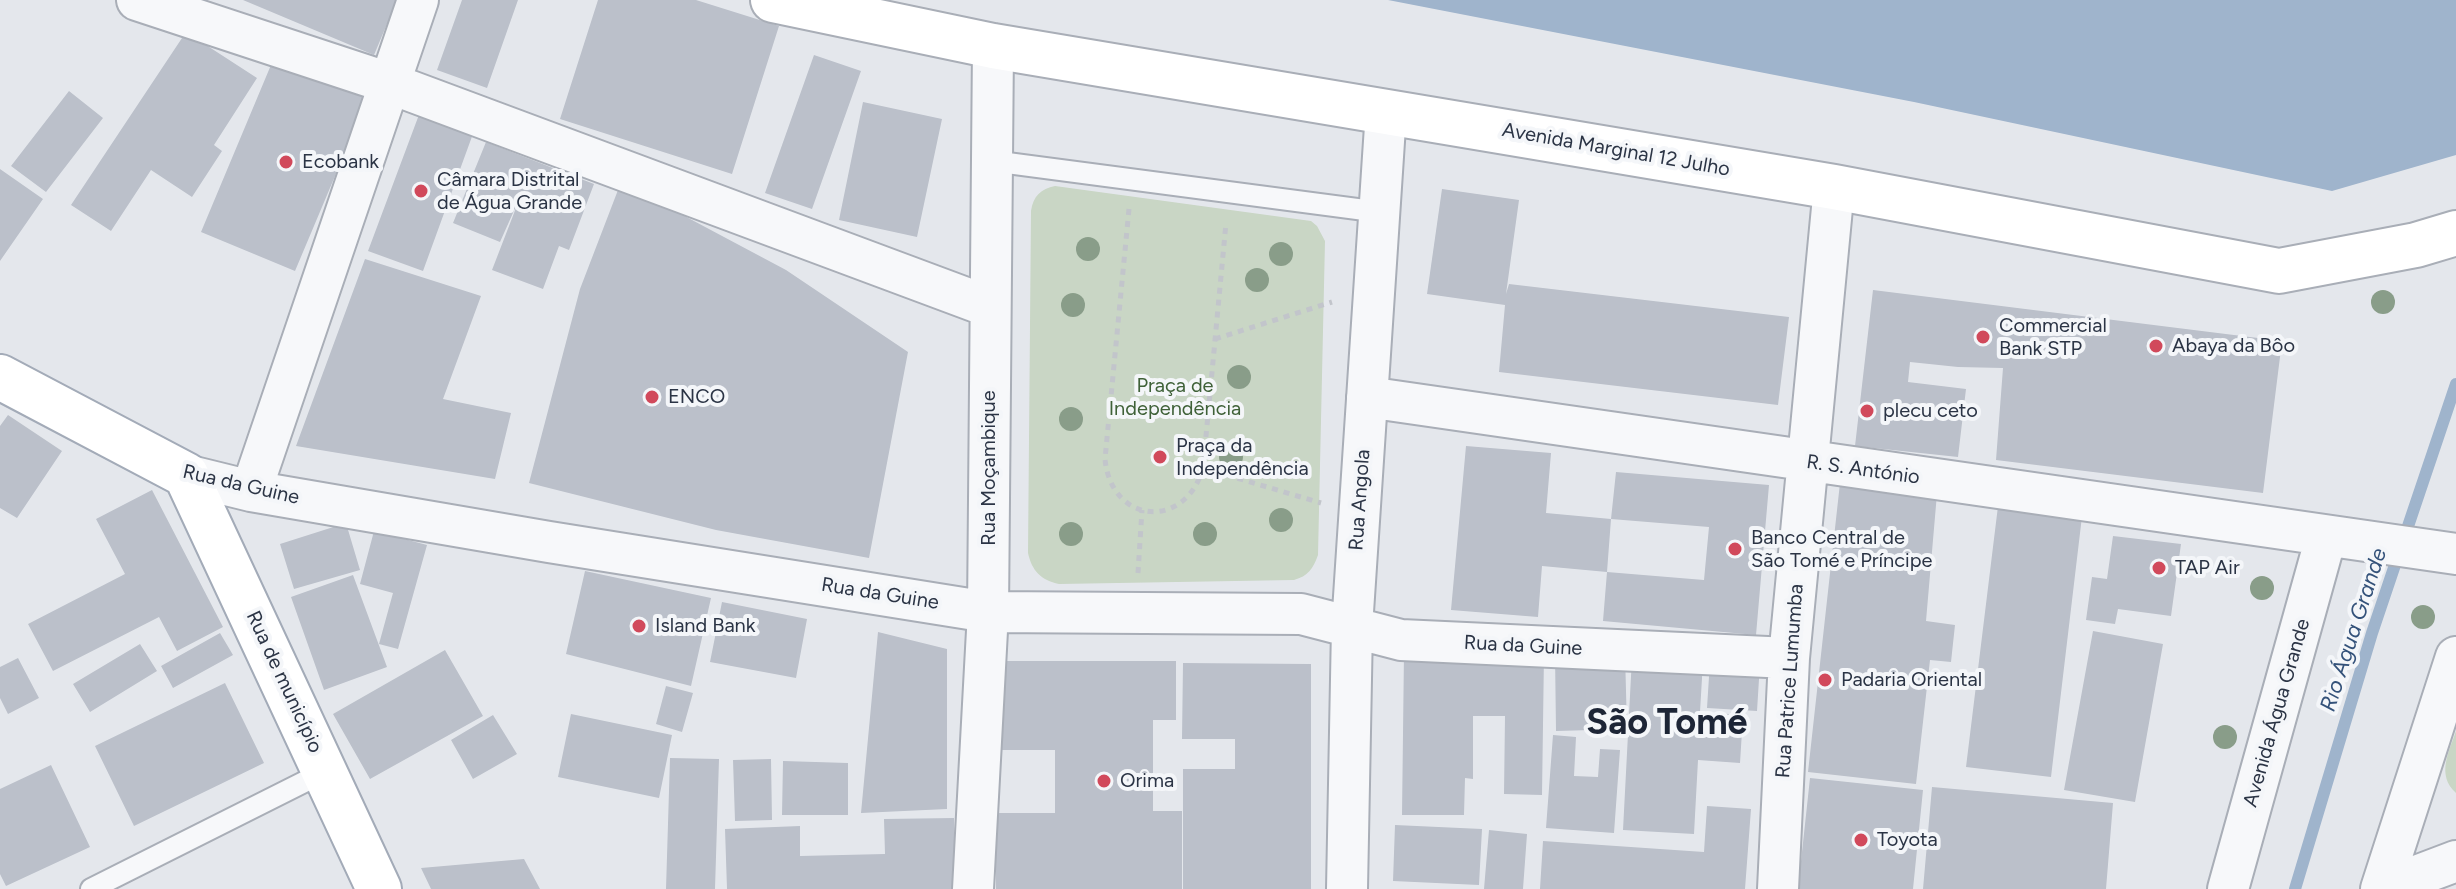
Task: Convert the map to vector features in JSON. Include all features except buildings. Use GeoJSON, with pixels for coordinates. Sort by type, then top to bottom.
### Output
{"type":"FeatureCollection","features":[{"type":"Feature","properties":{"kind":"main road","name":"Avenida Marginal 12 Julho"},"geometry":{"type":"LineString","coordinates":[[773,0],[993,46],[1834,187],[2279,271],[2436,239]]}},
{"type":"Feature","properties":{"kind":"main road","name":"Rua da Guine"},"geometry":{"type":"LineString","coordinates":[[0,377],[186,475]]}},
{"type":"Feature","properties":{"kind":"main road","name":"Rua de município"},"geometry":{"type":"LineString","coordinates":[[186,475],[379,889]]}},
{"type":"Feature","properties":{"kind":"street"},"geometry":{"type":"LineString","coordinates":[[137,0],[389,83],[990,307]]}},
{"type":"Feature","properties":{"kind":"street"},"geometry":{"type":"LineString","coordinates":[[251,491],[418,0]]}},
{"type":"Feature","properties":{"kind":"street","name":"Rua Moçambique"},"geometry":{"type":"LineString","coordinates":[[973,889],[988,612],[993,46]]}},
{"type":"Feature","properties":{"kind":"street","name":"Rua Angola"},"geometry":{"type":"LineString","coordinates":[[1347,889],[1352,627],[1386,111]]}},
{"type":"Feature","properties":{"kind":"street","name":"Rua Patrice Lumumba"},"geometry":{"type":"LineString","coordinates":[[1778,889],[1789,658],[1834,187]]}},
{"type":"Feature","properties":{"kind":"street","name":"R. S. António"},"geometry":{"type":"LineString","coordinates":[[1367,397],[2453,554]]}},
{"type":"Feature","properties":{"kind":"street","name":"Rua da Guine"},"geometry":{"type":"LineString","coordinates":[[186,475],[251,491],[549,542],[988,612],[1301,614],[1401,640],[1789,658]]}},
{"type":"Feature","properties":{"kind":"street","name":"Avenida Água Grande"},"geometry":{"type":"LineString","coordinates":[[2228,889],[2343,539]]}},
{"type":"Feature","properties":{"kind":"street"},"geometry":{"type":"LineString","coordinates":[[2382,889],[2456,657]]}},
{"type":"Feature","properties":{"kind":"street"},"geometry":{"type":"LineString","coordinates":[[2382,889],[2456,861]]}},
{"type":"Feature","properties":{"kind":"lane"},"geometry":{"type":"LineString","coordinates":[[992,161],[1380,212]]}},
{"type":"Feature","properties":{"kind":"lane"},"geometry":{"type":"LineString","coordinates":[[91,889],[326,771]]}},
{"type":"Feature","properties":{"kind":"path"},"geometry":{"type":"LineString","coordinates":[[1131,180],[1105,459],[1107,476],[1114,491],[1126,503],[1142,510],[1158,512],[1175,508],[1189,498],[1203,468],[1228,193]]}},
{"type":"Feature","properties":{"kind":"path"},"geometry":{"type":"LineString","coordinates":[[1215,339],[1374,288]]}},
{"type":"Feature","properties":{"kind":"path"},"geometry":{"type":"LineString","coordinates":[[1203,468],[1359,514]]}},
{"type":"Feature","properties":{"kind":"path"},"geometry":{"type":"LineString","coordinates":[[1135,611],[1142,510]]}},
{"type":"Feature","properties":{"kind":"green space","name":"Praça de Independência"},"geometry":{"type":"Polygon","coordinates":[[[1055,186],[1311,221],[1317,226],[1325,241],[1318,555],[1312,568],[1303,576],[1294,580],[1059,584],[1047,580],[1035,570],[1028,553],[1031,211],[1038,194],[1055,186]]]}},
{"type":"Feature","properties":{"kind":"green space"},"geometry":{"type":"Polygon","coordinates":[[[2456,731],[2456,793],[2445,771],[2456,731]]]}},
{"type":"Feature","properties":{"kind":"water"},"geometry":{"type":"Polygon","coordinates":[[[1388,0],[2456,0],[2456,155],[2332,191],[1914,102],[1388,0]]]}},
{"type":"Feature","properties":{"kind":"waterway","name":"Rio Água Grande"},"geometry":{"type":"LineString","coordinates":[[2295,889],[2372,633],[2456,384]]}},
{"type":"Feature","properties":{"kind":"place","name":"Ecobank"},"geometry":{"type":"Point","coordinates":[286,162]}},
{"type":"Feature","properties":{"kind":"place","name":"Câmara Distrital de Água Grande"},"geometry":{"type":"Point","coordinates":[421,191]}},
{"type":"Feature","properties":{"kind":"place","name":"Commercial Bank STP"},"geometry":{"type":"Point","coordinates":[1983,337]}},
{"type":"Feature","properties":{"kind":"place","name":"Abaya da Bôo"},"geometry":{"type":"Point","coordinates":[2156,346]}},
{"type":"Feature","properties":{"kind":"place","name":"ENCO"},"geometry":{"type":"Point","coordinates":[652,397]}},
{"type":"Feature","properties":{"kind":"place","name":"plecu ceto"},"geometry":{"type":"Point","coordinates":[1867,411]}},
{"type":"Feature","properties":{"kind":"place","name":"Praça da Independência"},"geometry":{"type":"Point","coordinates":[1160,457]}},
{"type":"Feature","properties":{"kind":"place","name":"Banco Central de São Tomé e Príncipe"},"geometry":{"type":"Point","coordinates":[1735,549]}},
{"type":"Feature","properties":{"kind":"place","name":"TAP Air"},"geometry":{"type":"Point","coordinates":[2159,568]}},
{"type":"Feature","properties":{"kind":"place","name":"Island Bank"},"geometry":{"type":"Point","coordinates":[639,626]}},
{"type":"Feature","properties":{"kind":"place","name":"Padaria Oriental"},"geometry":{"type":"Point","coordinates":[1825,680]}},
{"type":"Feature","properties":{"kind":"place","name":"Orima"},"geometry":{"type":"Point","coordinates":[1104,781]}},
{"type":"Feature","properties":{"kind":"place","name":"Toyota"},"geometry":{"type":"Point","coordinates":[1861,840]}},
{"type":"Feature","properties":{"kind":"district","name":"São Tomé"},"geometry":{"type":"Point","coordinates":[1667,723]}}]}
